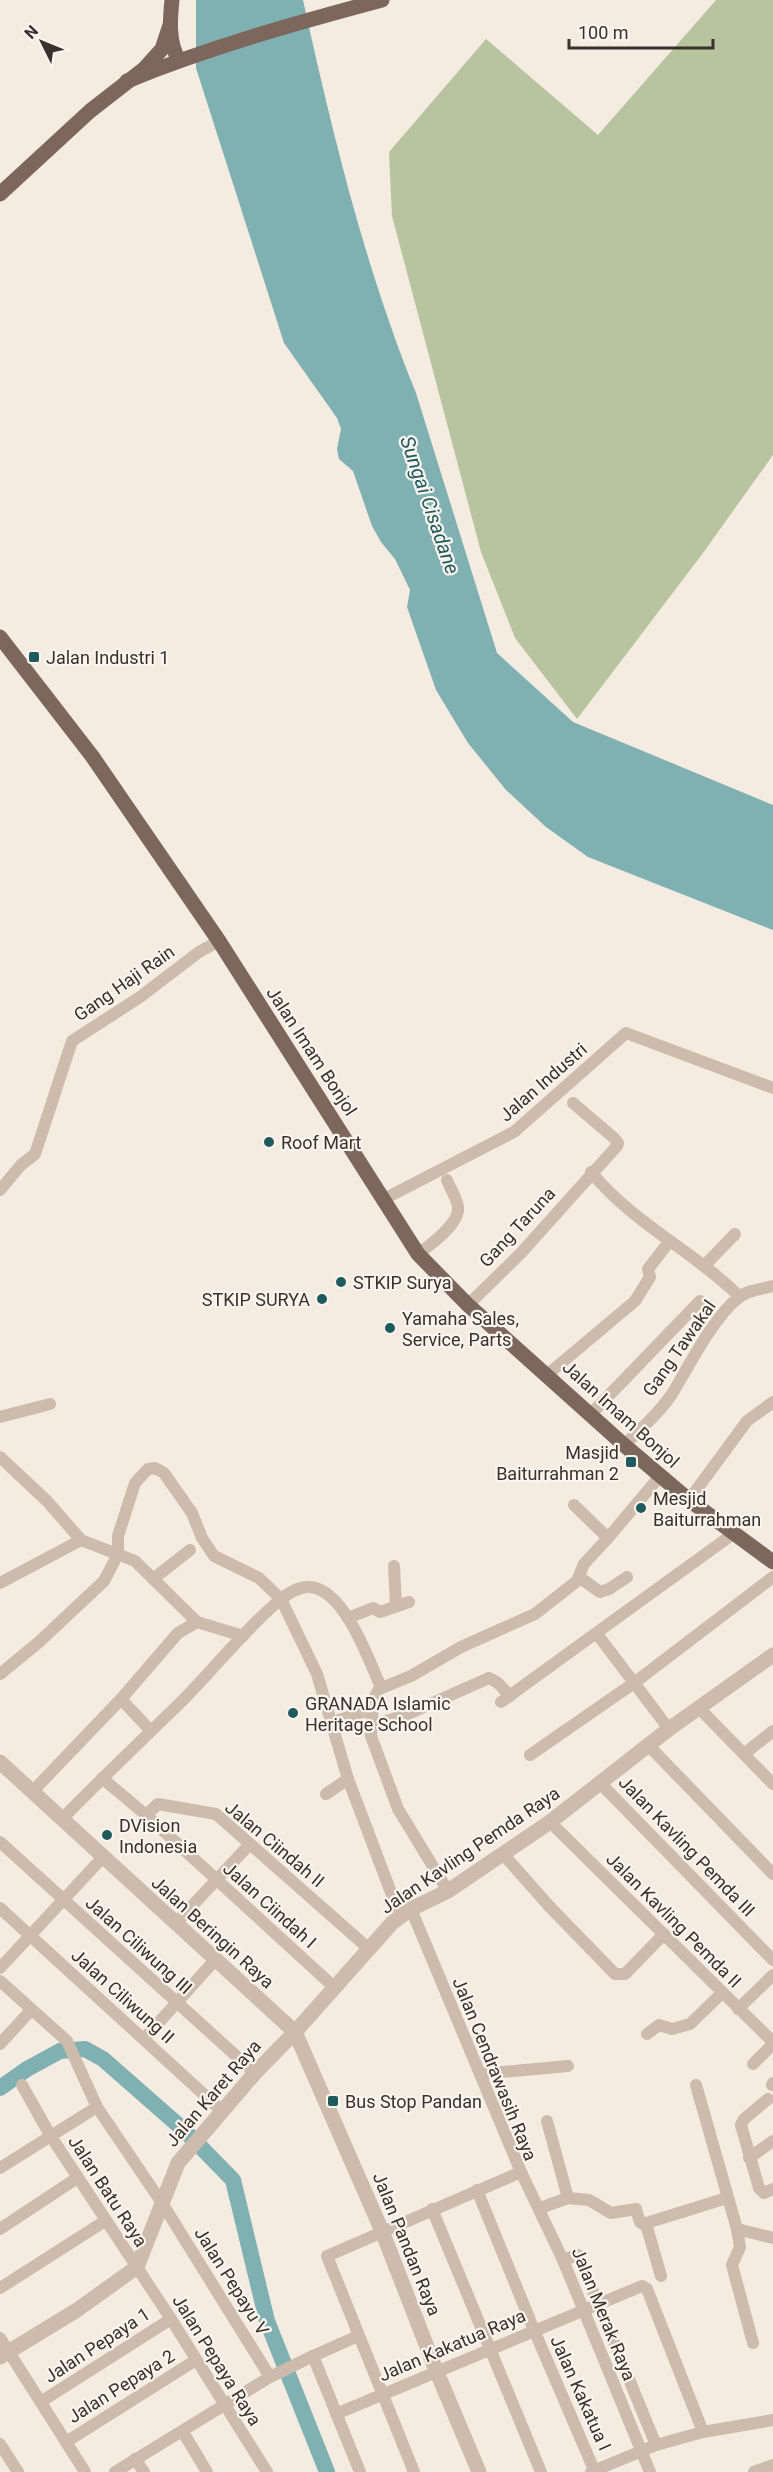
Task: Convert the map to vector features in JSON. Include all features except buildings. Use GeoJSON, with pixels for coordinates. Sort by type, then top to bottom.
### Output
{"type":"FeatureCollection","features":[{"type":"Feature","properties":{"kind":"main road"},"geometry":{"type":"LineString","coordinates":[[172,0],[170,26],[173,49],[182,59]]}},
{"type":"Feature","properties":{"kind":"main road"},"geometry":{"type":"LineString","coordinates":[[127,81],[182,59],[324,14],[382,0]]}},
{"type":"Feature","properties":{"kind":"main road"},"geometry":{"type":"LineString","coordinates":[[0,194],[90,111],[144,69],[158,54],[170,26]]}},
{"type":"Feature","properties":{"kind":"main road","name":"Jalan Imam Bonjol"},"geometry":{"type":"LineString","coordinates":[[0,637],[87,748],[219,941],[418,1254],[468,1305],[624,1445],[689,1500],[773,1562]]}},
{"type":"Feature","properties":{"kind":"street","name":"Gang Haji Rain"},"geometry":{"type":"LineString","coordinates":[[0,1190],[21,1165],[35,1154],[72,1041],[140,997],[199,952],[219,941]]}},
{"type":"Feature","properties":{"kind":"street","name":"Jalan Industri"},"geometry":{"type":"LineString","coordinates":[[382,1200],[514,1132],[626,1033],[773,1088]]}},
{"type":"Feature","properties":{"kind":"street","name":"Gang Taruna"},"geometry":{"type":"LineString","coordinates":[[468,1305],[522,1253],[618,1143],[573,1103]]}},
{"type":"Feature","properties":{"kind":"street"},"geometry":{"type":"LineString","coordinates":[[591,1172],[621,1204],[704,1266],[739,1296]]}},
{"type":"Feature","properties":{"kind":"street"},"geometry":{"type":"LineString","coordinates":[[418,1254],[451,1225],[457,1215],[458,1207],[447,1180]]}},
{"type":"Feature","properties":{"kind":"street"},"geometry":{"type":"LineString","coordinates":[[704,1266],[735,1234]]}},
{"type":"Feature","properties":{"kind":"street"},"geometry":{"type":"LineString","coordinates":[[547,1375],[635,1301],[650,1277],[648,1269],[669,1242]]}},
{"type":"Feature","properties":{"kind":"street","name":"Gang Tawakal"},"geometry":{"type":"LineString","coordinates":[[624,1445],[650,1420],[671,1395],[705,1340],[739,1296],[773,1286]]}},
{"type":"Feature","properties":{"kind":"street"},"geometry":{"type":"LineString","coordinates":[[591,1414],[700,1301]]}},
{"type":"Feature","properties":{"kind":"street"},"geometry":{"type":"LineString","coordinates":[[689,1500],[747,1420],[773,1402]]}},
{"type":"Feature","properties":{"kind":"street"},"geometry":{"type":"LineString","coordinates":[[0,1417],[50,1404]]}},
{"type":"Feature","properties":{"kind":"street"},"geometry":{"type":"LineString","coordinates":[[0,1457],[47,1501],[81,1540],[135,1561],[197,1622],[243,1636]]}},
{"type":"Feature","properties":{"kind":"street","name":"Jalan Cendrawasih Raya"},"geometry":{"type":"LineString","coordinates":[[118,1554],[117,1536],[135,1483],[148,1469],[155,1468],[164,1473],[174,1484],[192,1513],[206,1546],[214,1556],[259,1578],[281,1599],[309,1654],[333,1722],[348,1779],[405,1913],[480,2074],[521,2172],[327,2256],[358,2336]]}},
{"type":"Feature","properties":{"kind":"street"},"geometry":{"type":"LineString","coordinates":[[448,1891],[398,1809],[373,1742],[371,1726],[375,1696],[381,1687],[411,1676],[461,1647],[525,1620],[579,1577],[584,1564],[608,1539],[660,1476]]}},
{"type":"Feature","properties":{"kind":"street"},"geometry":{"type":"LineString","coordinates":[[574,1505],[608,1539]]}},
{"type":"Feature","properties":{"kind":"street"},"geometry":{"type":"LineString","coordinates":[[371,1726],[408,1714],[489,1678],[498,1683],[506,1699],[734,1534]]}},
{"type":"Feature","properties":{"kind":"street"},"geometry":{"type":"LineString","coordinates":[[0,1583],[81,1540]]}},
{"type":"Feature","properties":{"kind":"street"},"geometry":{"type":"LineString","coordinates":[[153,1579],[190,1550]]}},
{"type":"Feature","properties":{"kind":"street"},"geometry":{"type":"LineString","coordinates":[[0,1674],[96,1590],[111,1571],[118,1554]]}},
{"type":"Feature","properties":{"kind":"street"},"geometry":{"type":"LineString","coordinates":[[348,1618],[373,1608],[380,1611],[402,1604],[394,1566]]}},
{"type":"Feature","properties":{"kind":"street"},"geometry":{"type":"LineString","coordinates":[[579,1577],[602,1592],[627,1577]]}},
{"type":"Feature","properties":{"kind":"street"},"geometry":{"type":"LineString","coordinates":[[530,1755],[634,1683],[773,1577]]}},
{"type":"Feature","properties":{"kind":"street"},"geometry":{"type":"LineString","coordinates":[[62,1819],[182,1701],[243,1636],[281,1599],[298,1588],[319,1589],[340,1605],[381,1687]]}},
{"type":"Feature","properties":{"kind":"street"},"geometry":{"type":"LineString","coordinates":[[32,1792],[121,1699],[178,1633],[197,1622]]}},
{"type":"Feature","properties":{"kind":"street"},"geometry":{"type":"LineString","coordinates":[[597,1634],[669,1729]]}},
{"type":"Feature","properties":{"kind":"street","name":"Jalan Kavling Pemda Raya"},"geometry":{"type":"LineString","coordinates":[[295,2032],[368,1948],[405,1913],[448,1891],[550,1822],[669,1729],[773,1655]]}},
{"type":"Feature","properties":{"kind":"street"},"geometry":{"type":"LineString","coordinates":[[121,1699],[150,1730]]}},
{"type":"Feature","properties":{"kind":"street"},"geometry":{"type":"LineString","coordinates":[[699,1708],[773,1785]]}},
{"type":"Feature","properties":{"kind":"street"},"geometry":{"type":"LineString","coordinates":[[333,1722],[372,1709]]}},
{"type":"Feature","properties":{"kind":"street"},"geometry":{"type":"LineString","coordinates":[[744,1754],[773,1731]]}},
{"type":"Feature","properties":{"kind":"street"},"geometry":{"type":"LineString","coordinates":[[648,1745],[773,1874]]}},
{"type":"Feature","properties":{"kind":"street","name":"Jalan Beringin Raya"},"geometry":{"type":"LineString","coordinates":[[0,1762],[295,2032]]}},
{"type":"Feature","properties":{"kind":"street","name":"Jalan Ciindah I"},"geometry":{"type":"LineString","coordinates":[[102,1778],[146,1815],[334,1987]]}},
{"type":"Feature","properties":{"kind":"street"},"geometry":{"type":"LineString","coordinates":[[326,1794],[348,1779]]}},
{"type":"Feature","properties":{"kind":"street","name":"Jalan Kavling Pemda III"},"geometry":{"type":"LineString","coordinates":[[600,1783],[773,1959]]}},
{"type":"Feature","properties":{"kind":"street","name":"Jalan Ciindah II"},"geometry":{"type":"LineString","coordinates":[[146,1815],[158,1804],[213,1813],[368,1948]]}},
{"type":"Feature","properties":{"kind":"street","name":"Jalan Kavling Pemda II"},"geometry":{"type":"LineString","coordinates":[[550,1822],[773,2043]]}},
{"type":"Feature","properties":{"kind":"street","name":"Jalan Ciliwung III"},"geometry":{"type":"LineString","coordinates":[[0,1842],[255,2073]]}},
{"type":"Feature","properties":{"kind":"street"},"geometry":{"type":"LineString","coordinates":[[176,1923],[249,1844]]}},
{"type":"Feature","properties":{"kind":"street"},"geometry":{"type":"LineString","coordinates":[[503,1854],[549,1906],[615,1974],[625,1974],[664,1934]]}},
{"type":"Feature","properties":{"kind":"street"},"geometry":{"type":"LineString","coordinates":[[0,1968],[103,1857]]}},
{"type":"Feature","properties":{"kind":"street","name":"Jalan Ciliwung II"},"geometry":{"type":"LineString","coordinates":[[0,1908],[222,2111]]}},
{"type":"Feature","properties":{"kind":"street"},"geometry":{"type":"LineString","coordinates":[[144,2039],[215,1960]]}},
{"type":"Feature","properties":{"kind":"street"},"geometry":{"type":"LineString","coordinates":[[738,2009],[773,1975]]}},
{"type":"Feature","properties":{"kind":"street"},"geometry":{"type":"LineString","coordinates":[[0,1981],[31,2010],[0,2044]]}},
{"type":"Feature","properties":{"kind":"street"},"geometry":{"type":"LineString","coordinates":[[647,2034],[659,2025],[672,2029],[690,2024],[722,1993]]}},
{"type":"Feature","properties":{"kind":"street","name":"Jalan Pepayu V"},"geometry":{"type":"LineString","coordinates":[[31,2010],[67,2041],[97,2107],[275,2374]]}},
{"type":"Feature","properties":{"kind":"street","name":"Jalan Karet Raya"},"geometry":{"type":"LineString","coordinates":[[137,2267],[173,2172],[187,2152],[255,2073],[295,2032]]}},
{"type":"Feature","properties":{"kind":"street","name":"Jalan Pandan Raya"},"geometry":{"type":"LineString","coordinates":[[295,2032],[382,2231],[436,2370],[479,2472]]}},
{"type":"Feature","properties":{"kind":"street"},"geometry":{"type":"LineString","coordinates":[[753,2064],[773,2043]]}},
{"type":"Feature","properties":{"kind":"street"},"geometry":{"type":"LineString","coordinates":[[480,2074],[568,2066]]}},
{"type":"Feature","properties":{"kind":"street","name":"Jalan Batu Raya"},"geometry":{"type":"LineString","coordinates":[[22,2085],[77,2178],[137,2267]]}},
{"type":"Feature","properties":{"kind":"street"},"geometry":{"type":"LineString","coordinates":[[696,2085],[737,2229],[740,2249],[732,2265],[753,2343]]}},
{"type":"Feature","properties":{"kind":"street"},"geometry":{"type":"LineString","coordinates":[[768,2099],[741,2123],[749,2158],[761,2191],[764,2193],[773,2189]]}},
{"type":"Feature","properties":{"kind":"street"},"geometry":{"type":"LineString","coordinates":[[0,2168],[97,2107]]}},
{"type":"Feature","properties":{"kind":"street"},"geometry":{"type":"LineString","coordinates":[[547,2121],[568,2198]]}},
{"type":"Feature","properties":{"kind":"street"},"geometry":{"type":"LineString","coordinates":[[749,2158],[773,2141]]}},
{"type":"Feature","properties":{"kind":"street","name":"Jalan Merak Raya"},"geometry":{"type":"LineString","coordinates":[[521,2172],[563,2260],[591,2307],[640,2452],[650,2472]]}},
{"type":"Feature","properties":{"kind":"street"},"geometry":{"type":"LineString","coordinates":[[0,2229],[77,2178]]}},
{"type":"Feature","properties":{"kind":"street","name":"Jalan Kakatua I"},"geometry":{"type":"LineString","coordinates":[[477,2190],[594,2472]]}},
{"type":"Feature","properties":{"kind":"street"},"geometry":{"type":"LineString","coordinates":[[540,2208],[568,2198],[589,2200],[602,2209],[615,2213],[636,2209],[640,2222],[646,2224],[727,2198]]}},
{"type":"Feature","properties":{"kind":"street"},"geometry":{"type":"LineString","coordinates":[[432,2209],[541,2472]]}},
{"type":"Feature","properties":{"kind":"street"},"geometry":{"type":"LineString","coordinates":[[0,2288],[105,2221]]}},
{"type":"Feature","properties":{"kind":"street"},"geometry":{"type":"LineString","coordinates":[[646,2224],[662,2276]]}},
{"type":"Feature","properties":{"kind":"street"},"geometry":{"type":"LineString","coordinates":[[737,2229],[773,2238]]}},
{"type":"Feature","properties":{"kind":"street"},"geometry":{"type":"LineString","coordinates":[[563,2260],[578,2255],[591,2307],[656,2445]]}},
{"type":"Feature","properties":{"kind":"street"},"geometry":{"type":"LineString","coordinates":[[4,2354],[77,2310],[137,2267]]}},
{"type":"Feature","properties":{"kind":"street","name":"Jalan Pepaya Raya"},"geometry":{"type":"LineString","coordinates":[[137,2267],[267,2472]]}},
{"type":"Feature","properties":{"kind":"street","name":"Jalan Kakatua Raya"},"geometry":{"type":"LineString","coordinates":[[336,2414],[436,2370],[642,2286],[647,2289],[703,2432]]}},
{"type":"Feature","properties":{"kind":"street","name":"Jalan Pepaya 1"},"geometry":{"type":"LineString","coordinates":[[42,2402],[171,2319]]}},
{"type":"Feature","properties":{"kind":"street"},"geometry":{"type":"LineString","coordinates":[[115,2472],[275,2374],[358,2336],[414,2472]]}},
{"type":"Feature","properties":{"kind":"street"},"geometry":{"type":"LineString","coordinates":[[0,2338],[4,2354],[42,2402],[85,2472]]}},
{"type":"Feature","properties":{"kind":"street"},"geometry":{"type":"LineString","coordinates":[[314,2356],[360,2472]]}},
{"type":"Feature","properties":{"kind":"street","name":"Jalan Pepaya 2"},"geometry":{"type":"LineString","coordinates":[[66,2442],[196,2360]]}},
{"type":"Feature","properties":{"kind":"street"},"geometry":{"type":"LineString","coordinates":[[594,2472],[656,2445],[703,2432],[773,2420]]}},
{"type":"Feature","properties":{"kind":"street"},"geometry":{"type":"LineString","coordinates":[[183,2432],[207,2472]]}},
{"type":"Feature","properties":{"kind":"street"},"geometry":{"type":"LineString","coordinates":[[0,2444],[18,2472]]}},
{"type":"Feature","properties":{"kind":"street"},"geometry":{"type":"LineString","coordinates":[[135,2459],[144,2472]]}},
{"type":"Feature","properties":{"kind":"street"},"geometry":{"type":"LineString","coordinates":[[754,2472],[773,2465]]}},
{"type":"Feature","properties":{"kind":"green space"},"geometry":{"type":"Polygon","coordinates":[[[716,0],[773,0],[773,455],[703,553],[577,719],[515,638],[481,552],[392,216],[389,152],[486,39],[598,135],[716,0]]]}},
{"type":"Feature","properties":{"kind":"water","name":"Sungai Cisadane"},"geometry":{"type":"Polygon","coordinates":[[[196,0],[303,0],[338,149],[365,249],[416,393],[497,653],[573,722],[773,805],[773,930],[588,857],[546,827],[506,790],[468,743],[436,690],[407,607],[410,590],[395,559],[372,526],[353,471],[339,459],[337,449],[341,429],[337,418],[284,343],[196,68],[196,0]]]}},
{"type":"Feature","properties":{"kind":"waterway"},"geometry":{"type":"LineString","coordinates":[[0,2088],[27,2069],[60,2051],[85,2049],[103,2059],[185,2131],[233,2180],[267,2321],[327,2472]]}},
{"type":"Feature","properties":{"kind":"place","name":"Jalan Industri 1"},"geometry":{"type":"Point","coordinates":[34,657]}},
{"type":"Feature","properties":{"kind":"place","name":"Roof Mart"},"geometry":{"type":"Point","coordinates":[269,1142]}},
{"type":"Feature","properties":{"kind":"place","name":"STKIP Surya"},"geometry":{"type":"Point","coordinates":[341,1282]}},
{"type":"Feature","properties":{"kind":"place","name":"STKIP SURYA"},"geometry":{"type":"Point","coordinates":[322,1299]}},
{"type":"Feature","properties":{"kind":"place","name":"Yamaha Sales, Service, Parts"},"geometry":{"type":"Point","coordinates":[390,1328]}},
{"type":"Feature","properties":{"kind":"place","name":"Masjid Baiturrahman 2"},"geometry":{"type":"Point","coordinates":[631,1462]}},
{"type":"Feature","properties":{"kind":"place","name":"Mesjid Baiturrahman"},"geometry":{"type":"Point","coordinates":[641,1508]}},
{"type":"Feature","properties":{"kind":"place","name":"GRANADA Islamic Heritage School"},"geometry":{"type":"Point","coordinates":[293,1713]}},
{"type":"Feature","properties":{"kind":"place","name":"DVision Indonesia"},"geometry":{"type":"Point","coordinates":[107,1835]}},
{"type":"Feature","properties":{"kind":"place","name":"Bus Stop Pandan"},"geometry":{"type":"Point","coordinates":[333,2101]}}]}
